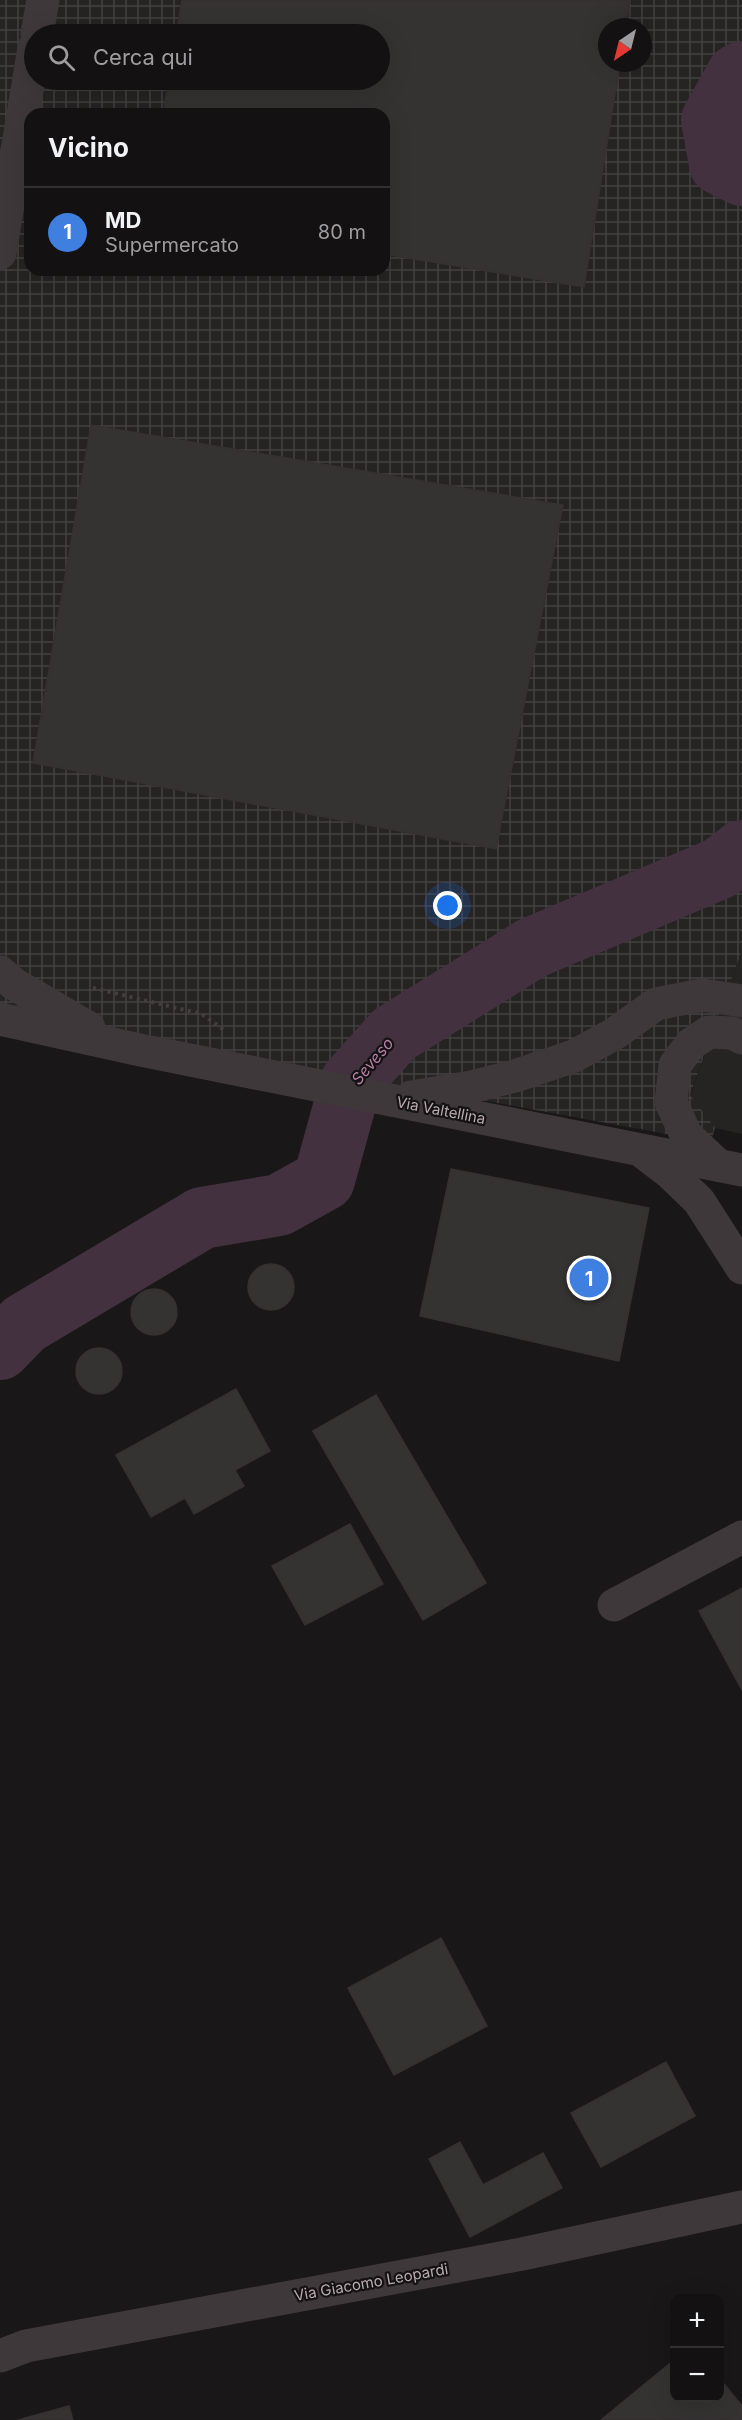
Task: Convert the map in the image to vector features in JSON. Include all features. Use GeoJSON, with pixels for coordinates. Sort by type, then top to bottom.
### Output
{"type":"FeatureCollection","features":[{"type":"Feature","properties":{"kind":"street"},"geometry":{"type":"LineString","coordinates":[[39,24],[43,0]]}},
{"type":"Feature","properties":{"kind":"street"},"geometry":{"type":"LineString","coordinates":[[24,108],[27,90]]}},
{"type":"Feature","properties":{"kind":"street"},"geometry":{"type":"LineString","coordinates":[[0,253],[24,108]]}},
{"type":"Feature","properties":{"kind":"street","name":"Via Valtellina"},"geometry":{"type":"LineString","coordinates":[[0,972],[14,984],[75,1022],[140,1050]]}},
{"type":"Feature","properties":{"kind":"street"},"geometry":{"type":"LineString","coordinates":[[392,1100],[471,1087],[515,1076],[574,1056],[614,1034],[656,1004],[702,994],[742,1001]]}},
{"type":"Feature","properties":{"kind":"street","name":"Via Valtellina"},"geometry":{"type":"LineString","coordinates":[[0,1019],[140,1050],[730,1168]]}},
{"type":"Feature","properties":{"kind":"street"},"geometry":{"type":"LineString","coordinates":[[730,1168],[686,1135],[671,1102],[675,1065],[691,1044],[709,1032],[732,1033],[742,1038]]}},
{"type":"Feature","properties":{"kind":"street"},"geometry":{"type":"LineString","coordinates":[[637,1149],[669,1172],[699,1201],[742,1268]]}},
{"type":"Feature","properties":{"kind":"street"},"geometry":{"type":"LineString","coordinates":[[614,1605],[742,1537]]}},
{"type":"Feature","properties":{"kind":"street","name":"Via Giacomo Leopardi"},"geometry":{"type":"LineString","coordinates":[[0,2356],[26,2346],[511,2256],[742,2207]]}},
{"type":"Feature","properties":{"kind":"path"},"geometry":{"type":"LineString","coordinates":[[89,987],[202,1014],[230,1035]]}},
{"type":"Feature","properties":{"kind":"shaded area"},"geometry":{"type":"Polygon","coordinates":[[[0,0],[742,0],[742,950],[690,1095],[715,1128],[711,1142],[306,1068],[0,1005],[0,0]]]}},
{"type":"Feature","properties":{"kind":"shaded area"},"geometry":{"type":"Polygon","coordinates":[[[742,950],[742,1134],[715,1128],[690,1096],[742,950]]]}},
{"type":"Feature","properties":{"kind":"building"},"geometry":{"type":"Polygon","coordinates":[[[182,0],[630,0],[627,18],[598,18],[598,72],[619,72],[584,287],[390,255],[390,108],[164,108],[167,90],[390,90],[390,24],[178,24],[182,0]]]}},
{"type":"Feature","properties":{"kind":"building"},"geometry":{"type":"Polygon","coordinates":[[[91,425],[563,505],[496,849],[33,763],[91,425]]]}},
{"type":"Feature","properties":{"kind":"building"},"geometry":{"type":"Polygon","coordinates":[[[451,1169],[649,1208],[619,1361],[420,1316],[451,1169]]]}},
{"type":"Feature","properties":{"kind":"building"},"geometry":{"type":"Polygon","coordinates":[[[271,1264],[287,1271],[294,1287],[287,1303],[271,1310],[255,1303],[248,1287],[255,1271],[271,1264]]]}},
{"type":"Feature","properties":{"kind":"building"},"geometry":{"type":"Polygon","coordinates":[[[154,1289],[170,1296],[177,1312],[170,1328],[154,1335],[138,1328],[131,1312],[138,1296],[154,1289]]]}},
{"type":"Feature","properties":{"kind":"building"},"geometry":{"type":"Polygon","coordinates":[[[99,1348],[115,1355],[122,1371],[115,1387],[99,1394],[83,1387],[76,1371],[83,1355],[99,1348]]]}},
{"type":"Feature","properties":{"kind":"building"},"geometry":{"type":"Polygon","coordinates":[[[236,1389],[270,1451],[235,1470],[244,1486],[194,1514],[185,1498],[151,1517],[116,1455],[236,1389]]]}},
{"type":"Feature","properties":{"kind":"building"},"geometry":{"type":"Polygon","coordinates":[[[376,1395],[486,1583],[423,1620],[313,1431],[376,1395]]]}},
{"type":"Feature","properties":{"kind":"building"},"geometry":{"type":"Polygon","coordinates":[[[350,1524],[383,1584],[305,1625],[272,1566],[350,1524]]]}},
{"type":"Feature","properties":{"kind":"building"},"geometry":{"type":"Polygon","coordinates":[[[742,1588],[742,1690],[699,1611],[742,1588]]]}},
{"type":"Feature","properties":{"kind":"building"},"geometry":{"type":"Polygon","coordinates":[[[441,1938],[487,2026],[394,2075],[348,1988],[441,1938]]]}},
{"type":"Feature","properties":{"kind":"building"},"geometry":{"type":"Polygon","coordinates":[[[666,2062],[695,2116],[601,2167],[571,2113],[666,2062]]]}},
{"type":"Feature","properties":{"kind":"building"},"geometry":{"type":"Polygon","coordinates":[[[460,2142],[483,2185],[543,2153],[562,2188],[470,2237],[429,2159],[460,2142]]]}},
{"type":"Feature","properties":{"kind":"building"},"geometry":{"type":"Polygon","coordinates":[[[670,2363],[670,2402],[724,2402],[724,2384],[742,2406],[742,2420],[601,2420],[670,2363]]]}},
{"type":"Feature","properties":{"kind":"building"},"geometry":{"type":"Polygon","coordinates":[[[69,2406],[73,2420],[18,2420],[69,2406]]]}},
{"type":"Feature","properties":{"kind":"waterway","name":"Seveso"},"geometry":{"type":"LineString","coordinates":[[742,72],[737,75],[712,120],[720,164],[742,175]]}},
{"type":"Feature","properties":{"kind":"waterway","name":"Seveso"},"geometry":{"type":"LineString","coordinates":[[0,1349],[24,1324],[202,1218],[279,1205],[324,1180],[351,1082],[394,1034],[532,948],[720,868],[742,851]]}},
{"type":"Feature","properties":{"kind":"place","name":"MD"},"geometry":{"type":"Point","coordinates":[589,1278]}}]}
